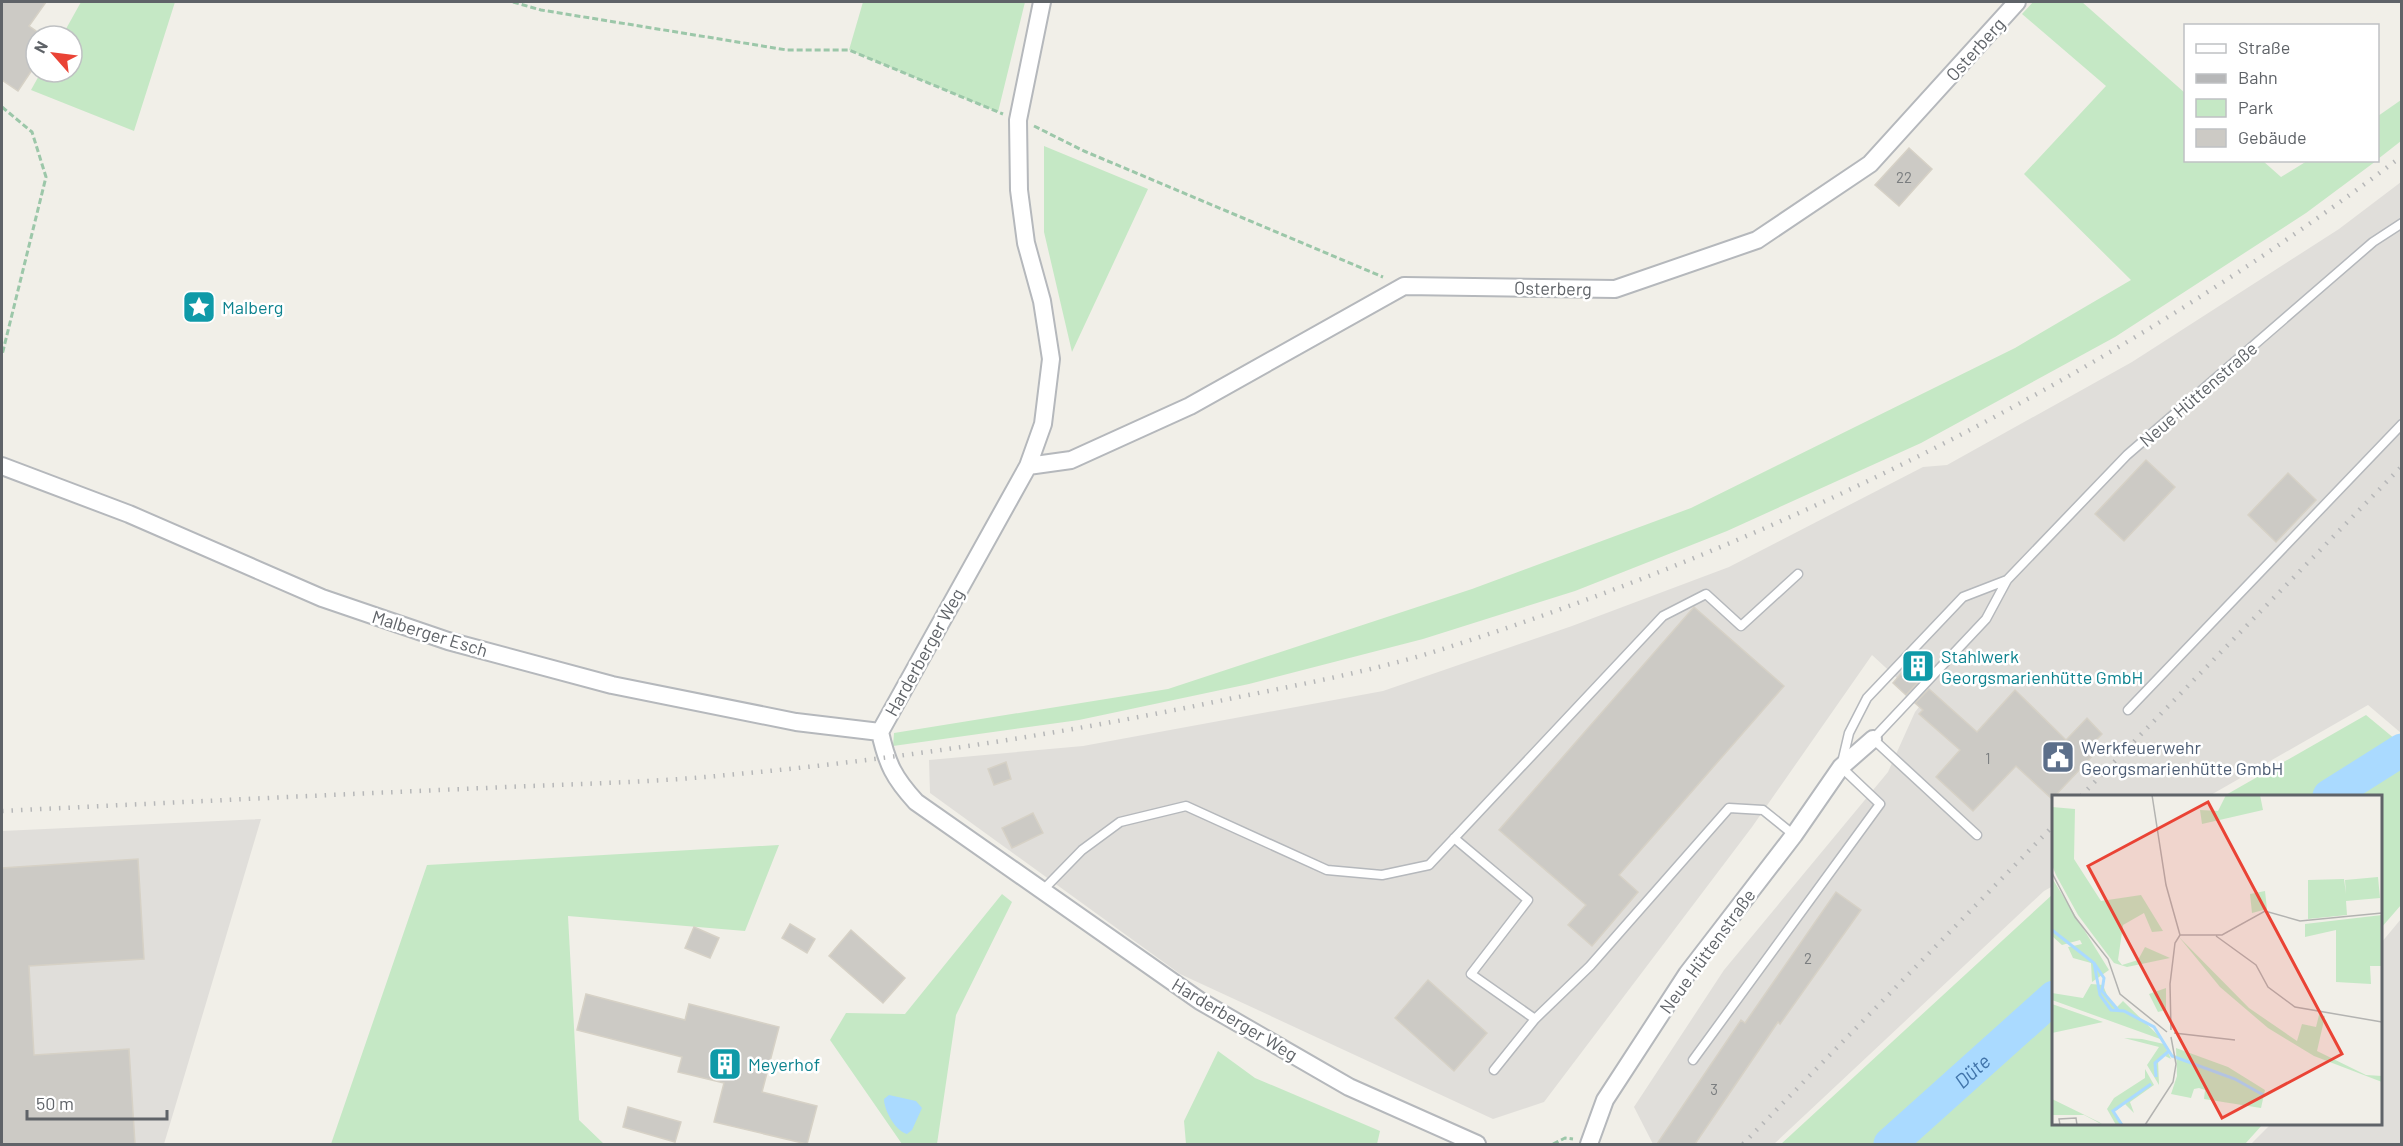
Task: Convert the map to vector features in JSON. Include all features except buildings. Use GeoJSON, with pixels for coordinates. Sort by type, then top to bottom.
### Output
{"type":"FeatureCollection","features":[{"type":"Feature","properties":{"kind":"street","name":"Harderberger Weg"},"geometry":{"type":"LineString","coordinates":[[1042,2],[1018,120],[1020,201],[1026,243],[1042,301],[1051,359],[1043,424],[1028,466],[880,732],[885,758],[896,780],[916,802],[1042,892],[1210,1006],[1349,1087],[1477,1144]]}},
{"type":"Feature","properties":{"kind":"street","name":"Osterberg"},"geometry":{"type":"LineString","coordinates":[[1404,286],[1615,289],[1757,240],[1870,164],[2018,2]]}},
{"type":"Feature","properties":{"kind":"street"},"geometry":{"type":"LineString","coordinates":[[1028,466],[1071,460],[1190,406],[1404,286]]}},
{"type":"Feature","properties":{"kind":"street","name":"Malberger Esch"},"geometry":{"type":"LineString","coordinates":[[2,466],[129,514],[322,598],[448,641],[624,687],[796,722],[880,732]]}},
{"type":"Feature","properties":{"kind":"street","name":"Neue Hüttenstraße"},"geometry":{"type":"LineString","coordinates":[[1589,1144],[1605,1100],[1687,974],[1794,835],[1841,767],[1873,739]]}},
{"type":"Feature","properties":{"kind":"lane","name":"Neue Hüttenstraße"},"geometry":{"type":"LineString","coordinates":[[1873,739],[1986,619],[2007,580],[2127,455],[2373,242],[2402,223]]}},
{"type":"Feature","properties":{"kind":"lane"},"geometry":{"type":"LineString","coordinates":[[2128,710],[2402,424]]}},
{"type":"Feature","properties":{"kind":"lane"},"geometry":{"type":"LineString","coordinates":[[1042,892],[1082,850],[1120,822],[1186,806],[1326,870],[1360,875],[1382,875],[1429,865],[1663,616],[1706,594],[1741,626],[1798,574]]}},
{"type":"Feature","properties":{"kind":"lane","name":"Neue Hüttenstraße"},"geometry":{"type":"LineString","coordinates":[[1841,767],[1849,733],[1867,698],[1963,597],[2007,580]]}},
{"type":"Feature","properties":{"kind":"lane"},"geometry":{"type":"LineString","coordinates":[[1873,739],[1977,835]]}},
{"type":"Feature","properties":{"kind":"lane"},"geometry":{"type":"LineString","coordinates":[[1693,1060],[1880,804],[1841,767]]}},
{"type":"Feature","properties":{"kind":"lane"},"geometry":{"type":"LineString","coordinates":[[1494,1070],[1535,1019],[1590,966],[1729,808],[1763,810],[1794,835]]}},
{"type":"Feature","properties":{"kind":"lane"},"geometry":{"type":"LineString","coordinates":[[1454,838],[1527,900],[1471,974],[1535,1019]]}},
{"type":"Feature","properties":{"kind":"path"},"geometry":{"type":"LineString","coordinates":[[513,2],[541,10],[787,50],[849,50],[1404,286]]}},
{"type":"Feature","properties":{"kind":"path"},"geometry":{"type":"LineString","coordinates":[[2,107],[32,132],[46,177],[2,355]]}},
{"type":"Feature","properties":{"kind":"shaded area"},"geometry":{"type":"Polygon","coordinates":[[[2401,182],[2401,733],[2368,705],[2211,795],[2052,795],[2052,887],[2044,891],[1774,1144],[1653,1144],[1634,1107],[1724,970],[1888,772],[1915,712],[1923,702],[1872,655],[1752,827],[1544,1102],[1493,1119],[1180,974],[930,793],[929,760],[1083,746],[1383,691],[1572,626],[1729,567],[1923,467],[1947,465],[2132,362],[2339,229],[2401,182]]]}},
{"type":"Feature","properties":{"kind":"shaded area"},"geometry":{"type":"Polygon","coordinates":[[[261,819],[164,1144],[2,1144],[2,831],[261,819]]]}},
{"type":"Feature","properties":{"kind":"shaded area"},"geometry":{"type":"Polygon","coordinates":[[[2401,919],[2401,1144],[2251,1144],[2270,1125],[2382,1125],[2382,942],[2401,919]]]}},
{"type":"Feature","properties":{"kind":"green space"},"geometry":{"type":"Polygon","coordinates":[[[81,2],[175,2],[134,131],[31,90],[34,84],[84,84],[84,24],[69,24],[81,2]]]}},
{"type":"Feature","properties":{"kind":"green space"},"geometry":{"type":"Polygon","coordinates":[[[863,2],[1025,2],[998,112],[849,50],[863,2]]]}},
{"type":"Feature","properties":{"kind":"green space"},"geometry":{"type":"Polygon","coordinates":[[[2033,2],[2082,2],[2184,92],[2184,162],[2264,162],[2281,177],[2305,162],[2375,162],[2306,213],[2115,337],[1921,443],[1727,531],[1575,591],[1423,639],[1249,684],[1079,720],[893,746],[894,733],[1168,689],[1472,589],[1691,508],[2015,348],[2131,280],[2024,174],[2106,86],[2022,14],[2033,2]]]}},
{"type":"Feature","properties":{"kind":"green space"},"geometry":{"type":"Polygon","coordinates":[[[2401,100],[2401,141],[2379,158],[2379,115],[2401,100]]]}},
{"type":"Feature","properties":{"kind":"green space"},"geometry":{"type":"Polygon","coordinates":[[[1044,146],[1148,189],[1072,352],[1044,232],[1044,146]]]}},
{"type":"Feature","properties":{"kind":"green space"},"geometry":{"type":"Polygon","coordinates":[[[2366,715],[2401,744],[2401,905],[2382,927],[2382,795],[2226,795],[2366,715]]]}},
{"type":"Feature","properties":{"kind":"green space"},"geometry":{"type":"Polygon","coordinates":[[[779,845],[745,931],[568,916],[579,1120],[604,1144],[331,1144],[427,865],[779,845]]]}},
{"type":"Feature","properties":{"kind":"green space"},"geometry":{"type":"Polygon","coordinates":[[[1002,894],[1012,902],[956,1015],[937,1144],[902,1144],[830,1040],[846,1013],[905,1014],[1002,894]]]}},
{"type":"Feature","properties":{"kind":"green space"},"geometry":{"type":"Polygon","coordinates":[[[2052,895],[2052,1125],[2262,1125],[2245,1144],[1781,1144],[2052,895]]]}},
{"type":"Feature","properties":{"kind":"green space"},"geometry":{"type":"Polygon","coordinates":[[[1218,1051],[1255,1078],[1380,1131],[1377,1144],[1186,1144],[1184,1121],[1218,1051]]]}},
{"type":"Feature","properties":{"kind":"water"},"geometry":{"type":"Polygon","coordinates":[[[889,1095],[916,1101],[922,1108],[912,1130],[907,1134],[894,1125],[888,1114],[884,1099],[889,1095]]]}},
{"type":"Feature","properties":{"kind":"waterway","name":"Düte"},"geometry":{"type":"LineString","coordinates":[[2331,795],[2402,750]]}},
{"type":"Feature","properties":{"kind":"waterway","name":"Düte"},"geometry":{"type":"LineString","coordinates":[[1890,1144],[2052,999]]}},
{"type":"Feature","properties":{"kind":"railway"},"geometry":{"type":"LineString","coordinates":[[2,811],[637,782],[789,769],[913,754],[1097,725],[1298,685],[1405,660],[1560,609],[1688,560],[1814,506],[1938,446],[2059,382],[2177,312],[2291,236],[2402,156]]}},
{"type":"Feature","properties":{"kind":"railway"},"geometry":{"type":"LineString","coordinates":[[2082,795],[2402,466]]}},
{"type":"Feature","properties":{"kind":"railway"},"geometry":{"type":"LineString","coordinates":[[1743,1144],[2052,827]]}},
{"type":"Feature","properties":{"kind":"place","name":"Malberg"},"geometry":{"type":"Point","coordinates":[199,307]}},
{"type":"Feature","properties":{"kind":"place","name":"Stahlwerk Georgsmarienhütte GmbH"},"geometry":{"type":"Point","coordinates":[1918,666]}},
{"type":"Feature","properties":{"kind":"place","name":"Werkfeuerwehr Georgsmarienhütte GmbH"},"geometry":{"type":"Point","coordinates":[2058,757]}},
{"type":"Feature","properties":{"kind":"place","name":"Meyerhof"},"geometry":{"type":"Point","coordinates":[725,1064]}}]}
